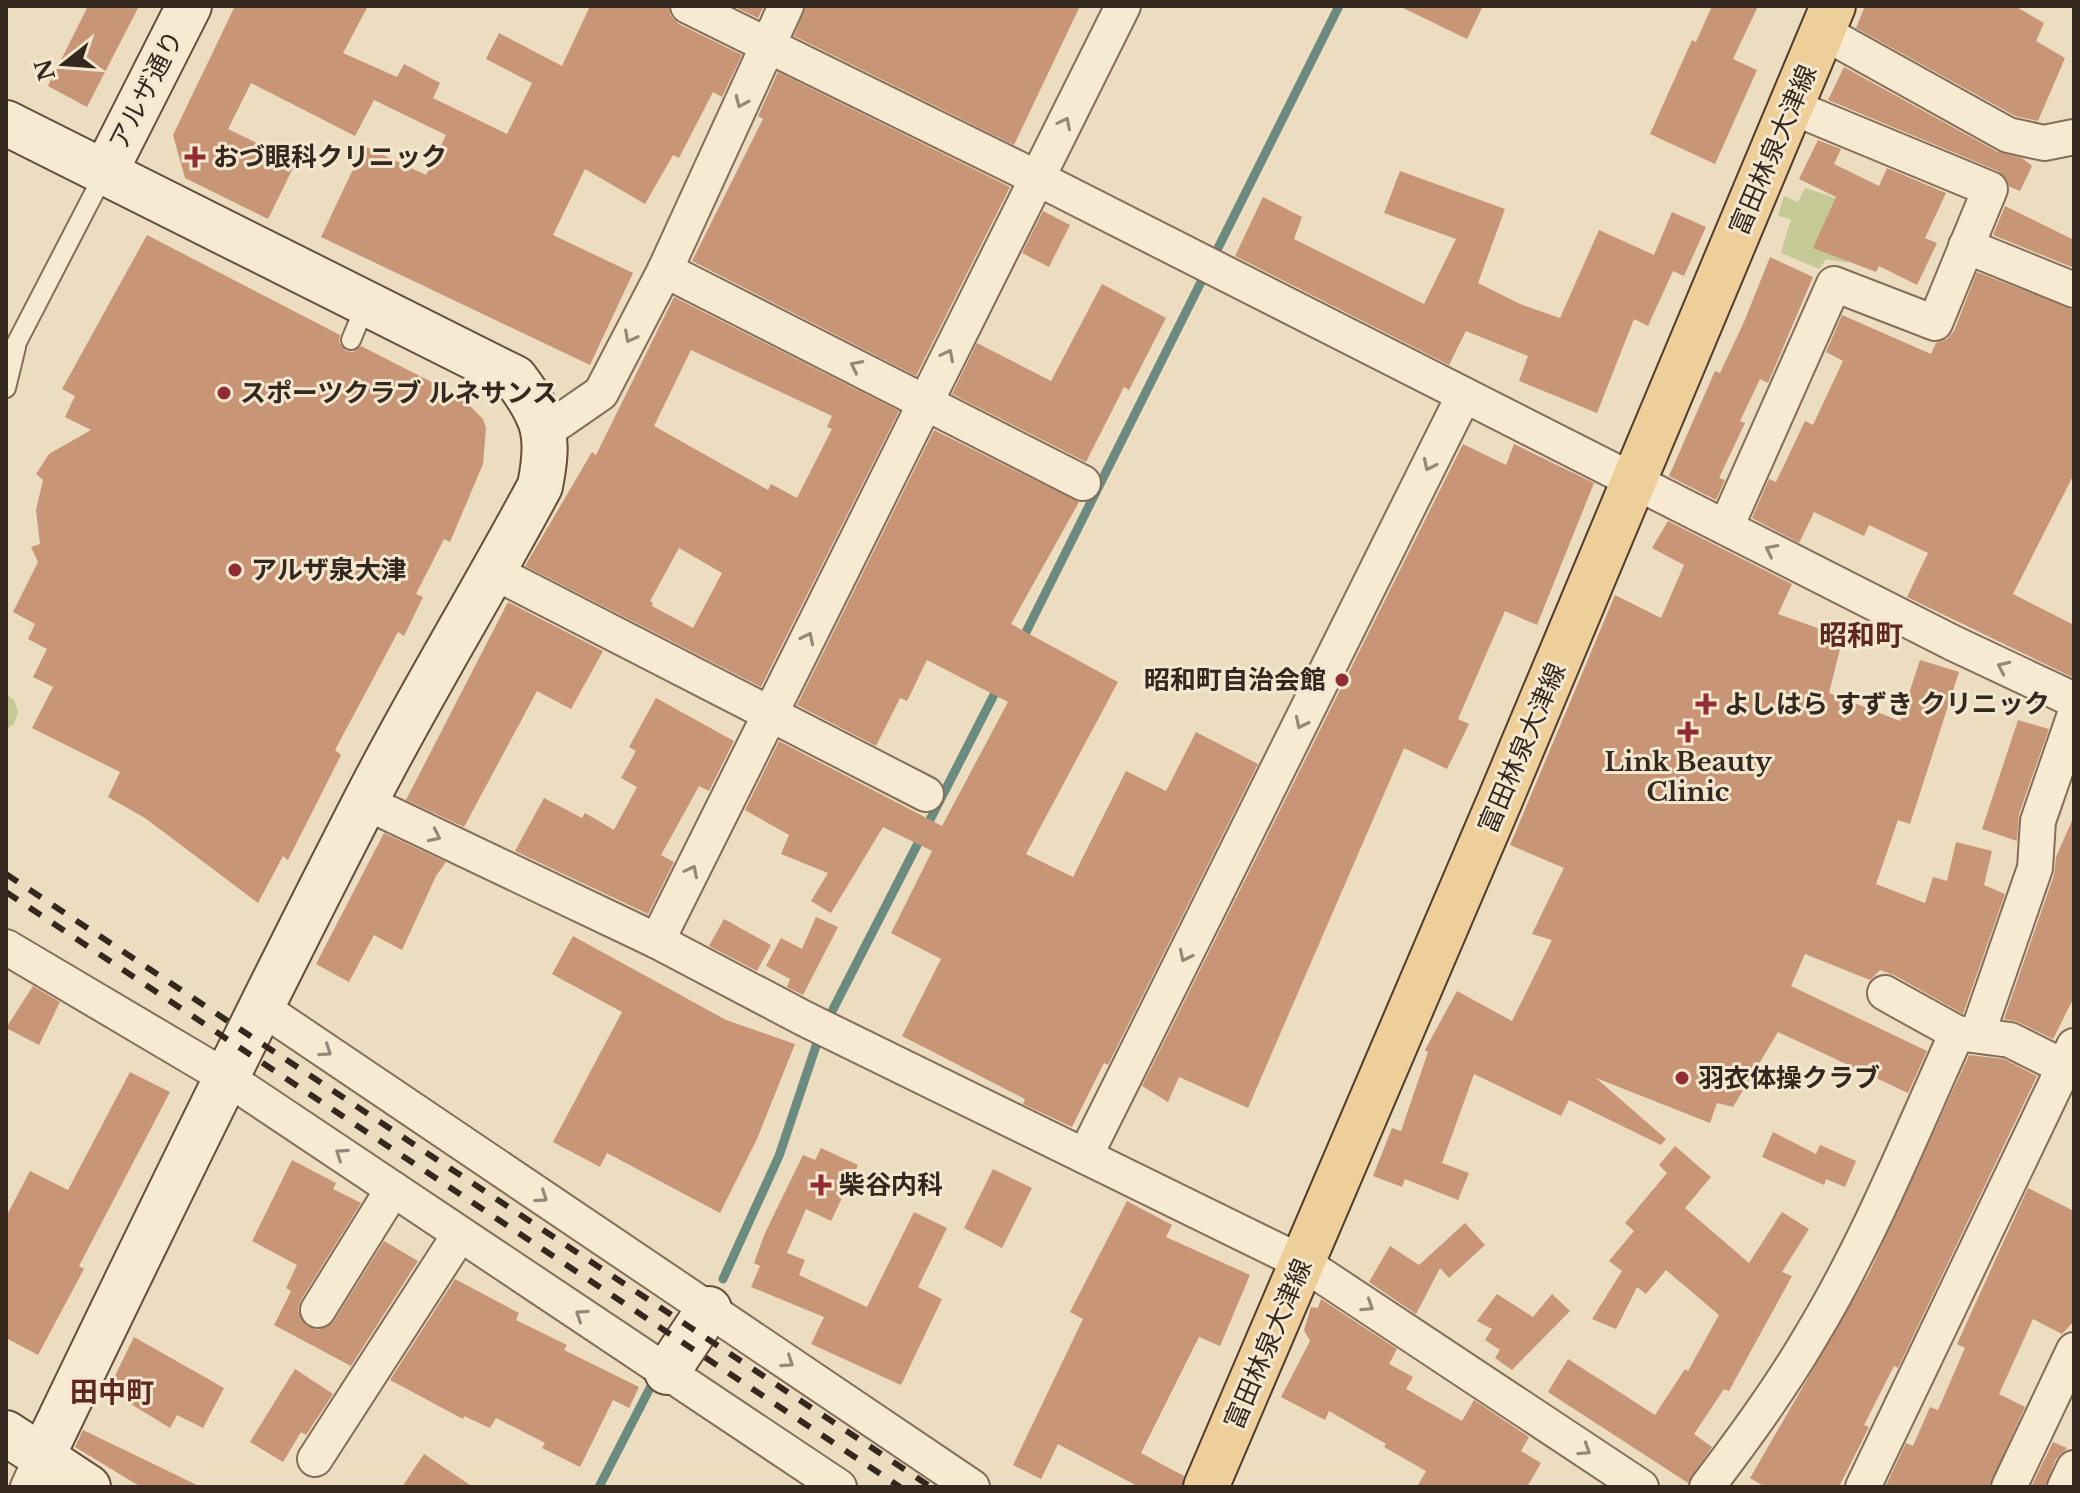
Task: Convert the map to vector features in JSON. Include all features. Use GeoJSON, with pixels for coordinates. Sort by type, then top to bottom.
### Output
{"type":"FeatureCollection","features":[{"type":"Feature","properties":{"kind":"main road","name":"富田林泉大津線"},"geometry":{"type":"LineString","coordinates":[[1206,1487],[1828,19]]}},
{"type":"Feature","properties":{"kind":"street","name":"アルザ通り"},"geometry":{"type":"LineString","coordinates":[[104,174],[189,6]]}},
{"type":"Feature","properties":{"kind":"street"},"geometry":{"type":"LineString","coordinates":[[688,6],[1037,178],[1953,643],[2074,700]]}},
{"type":"Feature","properties":{"kind":"street"},"geometry":{"type":"LineString","coordinates":[[546,431],[601,393],[665,270],[786,6]]}},
{"type":"Feature","properties":{"kind":"street"},"geometry":{"type":"LineString","coordinates":[[657,941],[1123,6]]}},
{"type":"Feature","properties":{"kind":"street"},"geometry":{"type":"LineString","coordinates":[[1828,19],[2008,135],[2044,143],[2074,137]]}},
{"type":"Feature","properties":{"kind":"street"},"geometry":{"type":"LineString","coordinates":[[1726,527],[1834,284],[1935,323],[1990,189],[1792,107]]}},
{"type":"Feature","properties":{"kind":"street"},"geometry":{"type":"LineString","coordinates":[[6,123],[104,174],[359,322],[515,378],[533,402],[546,431],[547,452],[540,486],[365,802],[262,1008],[224,1076],[35,1472]]}},
{"type":"Feature","properties":{"kind":"street"},"geometry":{"type":"LineString","coordinates":[[1966,246],[2074,290]]}},
{"type":"Feature","properties":{"kind":"street"},"geometry":{"type":"LineString","coordinates":[[665,270],[1083,483]]}},
{"type":"Feature","properties":{"kind":"street"},"geometry":{"type":"LineString","coordinates":[[1085,1156],[1464,395]]}},
{"type":"Feature","properties":{"kind":"street"},"geometry":{"type":"LineString","coordinates":[[494,572],[926,794]]}},
{"type":"Feature","properties":{"kind":"street"},"geometry":{"type":"LineString","coordinates":[[1707,1487],[1769,1405],[1813,1334],[1967,1034],[2035,868],[2038,821],[2074,717]]}},
{"type":"Feature","properties":{"kind":"street"},"geometry":{"type":"LineString","coordinates":[[365,802],[657,941],[805,1019],[1303,1263],[1641,1487]]}},
{"type":"Feature","properties":{"kind":"street"},"geometry":{"type":"LineString","coordinates":[[6,947],[224,1076],[839,1487]]}},
{"type":"Feature","properties":{"kind":"street"},"geometry":{"type":"LineString","coordinates":[[1863,1487],[2071,1061],[2010,1040],[1967,1034],[1885,993]]}},
{"type":"Feature","properties":{"kind":"street"},"geometry":{"type":"LineString","coordinates":[[262,1008],[972,1487]]}},
{"type":"Feature","properties":{"kind":"street"},"geometry":{"type":"LineString","coordinates":[[318,1310],[393,1189]]}},
{"type":"Feature","properties":{"kind":"street"},"geometry":{"type":"LineString","coordinates":[[315,1459],[460,1234]]}},
{"type":"Feature","properties":{"kind":"street"},"geometry":{"type":"LineString","coordinates":[[667,1372],[709,1309]]}},
{"type":"Feature","properties":{"kind":"street"},"geometry":{"type":"LineString","coordinates":[[2009,1487],[2074,1350]]}},
{"type":"Feature","properties":{"kind":"street"},"geometry":{"type":"LineString","coordinates":[[6,1433],[35,1472],[88,1487]]}},
{"type":"Feature","properties":{"kind":"street"},"geometry":{"type":"LineString","coordinates":[[2065,1487],[2074,1468]]}},
{"type":"Feature","properties":{"kind":"lane"},"geometry":{"type":"LineString","coordinates":[[6,388],[11,351],[104,174]]}},
{"type":"Feature","properties":{"kind":"green space"},"geometry":{"type":"Polygon","coordinates":[[[1805,188],[1838,199],[1853,246],[1847,263],[1826,259],[1819,269],[1781,253],[1791,219],[1778,216],[1784,196],[1798,202],[1805,188]]]}},
{"type":"Feature","properties":{"kind":"green space"},"geometry":{"type":"Polygon","coordinates":[[[6,694],[14,700],[18,712],[14,724],[6,729],[6,694]]]}},
{"type":"Feature","properties":{"kind":"building"},"geometry":{"type":"Polygon","coordinates":[[[88,6],[139,6],[87,107],[48,86],[88,6]]]}},
{"type":"Feature","properties":{"kind":"building"},"geometry":{"type":"Polygon","coordinates":[[[235,6],[368,6],[343,53],[397,77],[404,64],[440,83],[433,98],[507,134],[532,83],[486,59],[499,33],[562,66],[590,6],[668,6],[671,16],[679,24],[742,55],[722,97],[713,92],[679,158],[673,155],[645,204],[585,169],[553,235],[633,273],[590,365],[321,237],[364,146],[426,175],[446,135],[374,100],[355,136],[251,83],[228,129],[296,162],[268,219],[185,178],[173,135],[235,6]]]}},
{"type":"Feature","properties":{"kind":"building"},"geometry":{"type":"Polygon","coordinates":[[[733,6],[764,6],[758,18],[733,6]]]}},
{"type":"Feature","properties":{"kind":"building"},"geometry":{"type":"Polygon","coordinates":[[[806,6],[1080,6],[1014,145],[794,36],[806,6]]]}},
{"type":"Feature","properties":{"kind":"building"},"geometry":{"type":"Polygon","coordinates":[[[1399,6],[1483,6],[1467,39],[1399,6]]]}},
{"type":"Feature","properties":{"kind":"building"},"geometry":{"type":"Polygon","coordinates":[[[1712,6],[1758,6],[1733,59],[1757,70],[1715,164],[1650,134],[1692,40],[1696,42],[1712,6]]]}},
{"type":"Feature","properties":{"kind":"building"},"geometry":{"type":"Polygon","coordinates":[[[1865,6],[2015,6],[2044,23],[2036,41],[2065,58],[2038,121],[2015,116],[1856,28],[1865,6]]]}},
{"type":"Feature","properties":{"kind":"building"},"geometry":{"type":"Polygon","coordinates":[[[1844,67],[1998,152],[2022,158],[2032,166],[2020,191],[2010,187],[1998,171],[1828,100],[1844,67]]]}},
{"type":"Feature","properties":{"kind":"building"},"geometry":{"type":"Polygon","coordinates":[[[778,72],[1010,187],[916,376],[692,261],[763,119],[758,116],[778,72]]]}},
{"type":"Feature","properties":{"kind":"building"},"geometry":{"type":"Polygon","coordinates":[[[1818,140],[1841,149],[1834,164],[1879,186],[1887,168],[1946,193],[1925,238],[1937,243],[1917,285],[1879,266],[1876,272],[1813,248],[1836,197],[1799,179],[1818,140]]]}},
{"type":"Feature","properties":{"kind":"building"},"geometry":{"type":"Polygon","coordinates":[[[1400,171],[1505,209],[1478,283],[1520,304],[1560,318],[1599,230],[1654,255],[1672,212],[1706,227],[1684,276],[1673,271],[1648,326],[1634,319],[1597,413],[1519,381],[1528,356],[1466,331],[1449,365],[1235,256],[1263,197],[1302,217],[1294,239],[1424,304],[1456,239],[1384,213],[1400,171]]]}},
{"type":"Feature","properties":{"kind":"building"},"geometry":{"type":"Polygon","coordinates":[[[2005,206],[2074,240],[2074,268],[1993,235],[2005,206]]]}},
{"type":"Feature","properties":{"kind":"building"},"geometry":{"type":"Polygon","coordinates":[[[1043,211],[1070,225],[1049,267],[1022,253],[1043,211]]]}},
{"type":"Feature","properties":{"kind":"building","name":"アルザ泉大津"},"geometry":{"type":"Polygon","coordinates":[[[147,235],[340,335],[339,342],[346,351],[353,352],[361,346],[461,397],[483,419],[486,428],[483,464],[450,542],[444,539],[416,594],[423,597],[404,636],[398,632],[335,750],[341,755],[288,860],[283,856],[258,903],[145,818],[108,797],[120,772],[32,728],[53,687],[33,677],[47,649],[28,639],[35,624],[13,612],[38,562],[31,547],[40,544],[36,510],[43,480],[36,474],[49,454],[91,430],[65,417],[75,396],[62,389],[147,235]]]}},
{"type":"Feature","properties":{"kind":"building"},"geometry":{"type":"Polygon","coordinates":[[[1770,257],[1813,277],[1768,383],[1760,379],[1740,421],[1745,423],[1719,478],[1725,480],[1716,500],[1669,476],[1715,371],[1720,373],[1744,322],[1770,257]]]}},
{"type":"Feature","properties":{"kind":"building"},"geometry":{"type":"Polygon","coordinates":[[[1977,272],[2074,310],[2074,474],[2013,594],[2074,625],[2074,678],[1907,597],[1928,553],[1869,525],[1864,536],[1814,512],[1799,543],[1752,518],[1769,479],[1776,482],[1805,421],[1813,425],[1843,361],[1826,352],[1842,315],[1931,354],[1936,343],[1947,339],[1954,331],[1977,272]]]}},
{"type":"Feature","properties":{"kind":"building"},"geometry":{"type":"Polygon","coordinates":[[[1102,284],[1166,318],[1129,390],[1124,387],[1086,462],[952,394],[977,343],[1051,381],[1102,284]]]}},
{"type":"Feature","properties":{"kind":"building"},"geometry":{"type":"Polygon","coordinates":[[[674,297],[899,411],[761,687],[525,566],[592,452],[596,455],[674,297]],[[691,350],[654,426],[768,490],[771,484],[797,498],[832,429],[827,427],[832,416],[691,350]],[[679,548],[650,601],[652,606],[693,628],[722,573],[679,548]]]}},
{"type":"Feature","properties":{"kind":"building"},"geometry":{"type":"Polygon","coordinates":[[[934,430],[1079,502],[1011,624],[1118,682],[1026,854],[1073,877],[1126,771],[1166,791],[1196,732],[1258,764],[1108,1065],[1104,1063],[1072,1127],[1023,1104],[1025,1099],[902,1036],[941,959],[891,933],[932,851],[883,827],[831,913],[811,901],[828,873],[781,854],[789,835],[745,810],[779,741],[942,826],[1008,702],[927,660],[907,701],[900,698],[876,746],[797,705],[934,430]]]}},
{"type":"Feature","properties":{"kind":"building"},"geometry":{"type":"Polygon","coordinates":[[[1463,444],[1506,465],[1514,444],[1594,483],[1537,625],[1505,611],[1458,719],[1469,724],[1447,769],[1404,748],[1248,1108],[1179,1077],[1168,1102],[1142,1086],[1463,444]]]}},
{"type":"Feature","properties":{"kind":"building"},"geometry":{"type":"Polygon","coordinates":[[[1668,521],[1792,584],[1778,614],[1843,637],[1829,693],[1900,721],[1920,660],[1959,672],[1910,824],[1898,820],[1876,884],[1925,903],[1933,877],[1947,881],[1956,842],[1992,851],[1984,885],[2005,894],[1963,1014],[1894,975],[1880,970],[1870,980],[1805,954],[1791,986],[1927,1051],[1908,1093],[1778,1032],[1733,1107],[1717,1103],[1710,1123],[1596,1078],[1666,1139],[1661,1145],[1569,1100],[1561,1116],[1474,1074],[1442,1163],[1469,1173],[1458,1200],[1405,1179],[1402,1187],[1373,1176],[1392,1128],[1401,1131],[1428,1052],[1425,1050],[1457,991],[1512,1021],[1552,940],[1532,934],[1564,868],[1510,845],[1615,595],[1661,618],[1684,565],[1652,548],[1668,521]]]}},
{"type":"Feature","properties":{"kind":"building"},"geometry":{"type":"Polygon","coordinates":[[[508,602],[603,651],[571,709],[537,691],[464,827],[406,800],[508,602]]]}},
{"type":"Feature","properties":{"kind":"building"},"geometry":{"type":"Polygon","coordinates":[[[656,698],[734,741],[709,791],[699,786],[661,855],[674,862],[648,914],[515,851],[544,798],[582,818],[585,813],[614,830],[637,787],[621,778],[636,751],[629,747],[656,698]]]}},
{"type":"Feature","properties":{"kind":"building"},"geometry":{"type":"Polygon","coordinates":[[[2018,720],[2049,729],[2019,814],[2017,841],[1982,829],[2018,720]]]}},
{"type":"Feature","properties":{"kind":"building"},"geometry":{"type":"Polygon","coordinates":[[[2074,816],[2074,997],[2053,1039],[2018,1022],[2004,1019],[2054,875],[2056,857],[2074,816]]]}},
{"type":"Feature","properties":{"kind":"building"},"geometry":{"type":"Polygon","coordinates":[[[384,833],[446,862],[436,876],[402,950],[374,935],[349,982],[316,964],[384,833]]]}},
{"type":"Feature","properties":{"kind":"building"},"geometry":{"type":"Polygon","coordinates":[[[816,917],[838,927],[803,995],[787,987],[790,979],[766,966],[781,938],[802,949],[816,917]]]}},
{"type":"Feature","properties":{"kind":"building"},"geometry":{"type":"Polygon","coordinates":[[[724,919],[771,945],[757,971],[709,946],[724,919]]]}},
{"type":"Feature","properties":{"kind":"building"},"geometry":{"type":"Polygon","coordinates":[[[573,936],[726,1020],[795,1044],[757,1139],[720,1213],[607,1153],[600,1167],[553,1142],[622,1012],[552,974],[573,936]]]}},
{"type":"Feature","properties":{"kind":"building"},"geometry":{"type":"Polygon","coordinates":[[[33,986],[60,1002],[39,1045],[6,1028],[33,986]]]}},
{"type":"Feature","properties":{"kind":"building"},"geometry":{"type":"Polygon","coordinates":[[[1969,1055],[2004,1059],[2037,1076],[1898,1368],[1894,1366],[1864,1425],[1869,1427],[1839,1487],[1765,1487],[1750,1478],[1870,1271],[1969,1055]]]}},
{"type":"Feature","properties":{"kind":"building"},"geometry":{"type":"Polygon","coordinates":[[[130,1072],[170,1092],[79,1266],[84,1269],[38,1355],[6,1338],[6,1217],[30,1171],[68,1190],[130,1072]]]}},
{"type":"Feature","properties":{"kind":"building"},"geometry":{"type":"Polygon","coordinates":[[[1773,1132],[1816,1154],[1820,1145],[1856,1161],[1845,1187],[1826,1179],[1824,1185],[1762,1157],[1773,1132]]]}},
{"type":"Feature","properties":{"kind":"building"},"geometry":{"type":"Polygon","coordinates":[[[1675,1146],[1711,1177],[1685,1208],[1749,1263],[1782,1212],[1809,1229],[1782,1272],[1792,1276],[1729,1391],[1724,1389],[1694,1434],[1712,1447],[1688,1483],[1548,1392],[1568,1359],[1655,1415],[1685,1369],[1688,1371],[1719,1315],[1666,1270],[1646,1294],[1637,1287],[1616,1329],[1592,1319],[1622,1271],[1609,1261],[1634,1231],[1625,1223],[1667,1173],[1659,1165],[1675,1146]]]}},
{"type":"Feature","properties":{"kind":"building"},"geometry":{"type":"Polygon","coordinates":[[[821,1148],[858,1165],[831,1221],[806,1209],[787,1253],[805,1260],[799,1275],[867,1307],[914,1212],[947,1228],[918,1287],[942,1299],[901,1385],[811,1344],[824,1317],[751,1287],[760,1266],[754,1263],[765,1233],[803,1155],[815,1160],[821,1148]]]}},
{"type":"Feature","properties":{"kind":"building"},"geometry":{"type":"Polygon","coordinates":[[[292,1160],[336,1183],[333,1189],[361,1203],[301,1300],[298,1310],[307,1326],[318,1330],[334,1321],[384,1241],[418,1261],[351,1366],[274,1325],[291,1291],[286,1288],[297,1265],[252,1241],[292,1160]]]}},
{"type":"Feature","properties":{"kind":"building"},"geometry":{"type":"Polygon","coordinates":[[[993,1169],[1032,1188],[1002,1248],[964,1228],[993,1169]]]}},
{"type":"Feature","properties":{"kind":"building"},"geometry":{"type":"Polygon","coordinates":[[[2028,1188],[2074,1211],[2074,1321],[2062,1334],[2033,1319],[1999,1394],[2025,1407],[1989,1487],[1886,1485],[1906,1443],[1913,1446],[1930,1407],[1938,1410],[1965,1348],[1957,1344],[2028,1188]]]}},
{"type":"Feature","properties":{"kind":"building"},"geometry":{"type":"Polygon","coordinates":[[[1127,1201],[1172,1225],[1166,1237],[1250,1275],[1220,1346],[1199,1337],[1141,1453],[1184,1476],[1182,1487],[1139,1487],[1058,1444],[1041,1479],[1013,1465],[1083,1319],[1070,1312],[1127,1201]]]}},
{"type":"Feature","properties":{"kind":"building"},"geometry":{"type":"Polygon","coordinates":[[[1465,1223],[1485,1245],[1449,1278],[1440,1268],[1416,1314],[1369,1282],[1390,1246],[1419,1265],[1465,1223]]]}},
{"type":"Feature","properties":{"kind":"building"},"geometry":{"type":"Polygon","coordinates":[[[455,1279],[519,1313],[516,1320],[567,1345],[564,1350],[639,1387],[629,1408],[613,1400],[580,1467],[542,1448],[545,1443],[496,1418],[490,1428],[464,1416],[463,1419],[390,1380],[455,1279]]]}},
{"type":"Feature","properties":{"kind":"building"},"geometry":{"type":"Polygon","coordinates":[[[1497,1294],[1533,1317],[1552,1294],[1570,1311],[1512,1370],[1495,1358],[1500,1350],[1485,1340],[1492,1329],[1477,1321],[1497,1294]]]}},
{"type":"Feature","properties":{"kind":"building"},"geometry":{"type":"Polygon","coordinates":[[[1321,1299],[1397,1349],[1389,1364],[1413,1377],[1406,1389],[1462,1421],[1474,1400],[1529,1437],[1521,1451],[1541,1463],[1527,1487],[1417,1487],[1426,1471],[1384,1447],[1386,1444],[1329,1411],[1325,1420],[1281,1397],[1310,1341],[1304,1330],[1311,1307],[1318,1308],[1321,1299]]]}},
{"type":"Feature","properties":{"kind":"building"},"geometry":{"type":"Polygon","coordinates":[[[134,1337],[224,1388],[203,1428],[177,1415],[170,1428],[108,1390],[134,1337]]]}},
{"type":"Feature","properties":{"kind":"building"},"geometry":{"type":"Polygon","coordinates":[[[295,1369],[333,1394],[306,1435],[301,1432],[283,1462],[250,1442],[295,1369]]]}},
{"type":"Feature","properties":{"kind":"building"},"geometry":{"type":"Polygon","coordinates":[[[83,1430],[201,1487],[141,1487],[75,1447],[83,1430]]]}},
{"type":"Feature","properties":{"kind":"building"},"geometry":{"type":"Polygon","coordinates":[[[2053,1442],[2067,1448],[2056,1459],[2045,1487],[2035,1487],[2032,1485],[2053,1442]]]}},
{"type":"Feature","properties":{"kind":"building"},"geometry":{"type":"Polygon","coordinates":[[[424,1454],[473,1487],[402,1487],[424,1454]]]}},
{"type":"Feature","properties":{"kind":"waterway"},"geometry":{"type":"LineString","coordinates":[[1022,640],[1339,6]]}},
{"type":"Feature","properties":{"kind":"waterway"},"geometry":{"type":"LineString","coordinates":[[827,1021],[999,685]]}},
{"type":"Feature","properties":{"kind":"waterway"},"geometry":{"type":"LineString","coordinates":[[723,1279],[779,1156],[820,1034]]}},
{"type":"Feature","properties":{"kind":"waterway"},"geometry":{"type":"LineString","coordinates":[[599,1487],[650,1388]]}},
{"type":"Feature","properties":{"kind":"railway"},"geometry":{"type":"LineString","coordinates":[[6,874],[931,1487]]}},
{"type":"Feature","properties":{"kind":"railway"},"geometry":{"type":"LineString","coordinates":[[6,892],[900,1487]]}},
{"type":"Feature","properties":{"kind":"place","name":"おづ眼科クリニック"},"geometry":{"type":"Point","coordinates":[195,157]}},
{"type":"Feature","properties":{"kind":"place","name":"スポーツクラブ ルネサンス"},"geometry":{"type":"Point","coordinates":[224,393]}},
{"type":"Feature","properties":{"kind":"place","name":"アルザ泉大津"},"geometry":{"type":"Point","coordinates":[235,570]}},
{"type":"Feature","properties":{"kind":"place","name":"昭和町自治会館"},"geometry":{"type":"Point","coordinates":[1342,680]}},
{"type":"Feature","properties":{"kind":"place","name":"よしはら すずき クリニック"},"geometry":{"type":"Point","coordinates":[1706,704]}},
{"type":"Feature","properties":{"kind":"place","name":"Link Beauty Clinic"},"geometry":{"type":"Point","coordinates":[1688,732]}},
{"type":"Feature","properties":{"kind":"place","name":"羽衣体操クラブ"},"geometry":{"type":"Point","coordinates":[1682,1078]}},
{"type":"Feature","properties":{"kind":"place","name":"柴谷内科"},"geometry":{"type":"Point","coordinates":[821,1185]}},
{"type":"Feature","properties":{"kind":"district","name":"昭和町"},"geometry":{"type":"Point","coordinates":[1861,635]}},
{"type":"Feature","properties":{"kind":"district","name":"田中町"},"geometry":{"type":"Point","coordinates":[112,1392]}}]}
